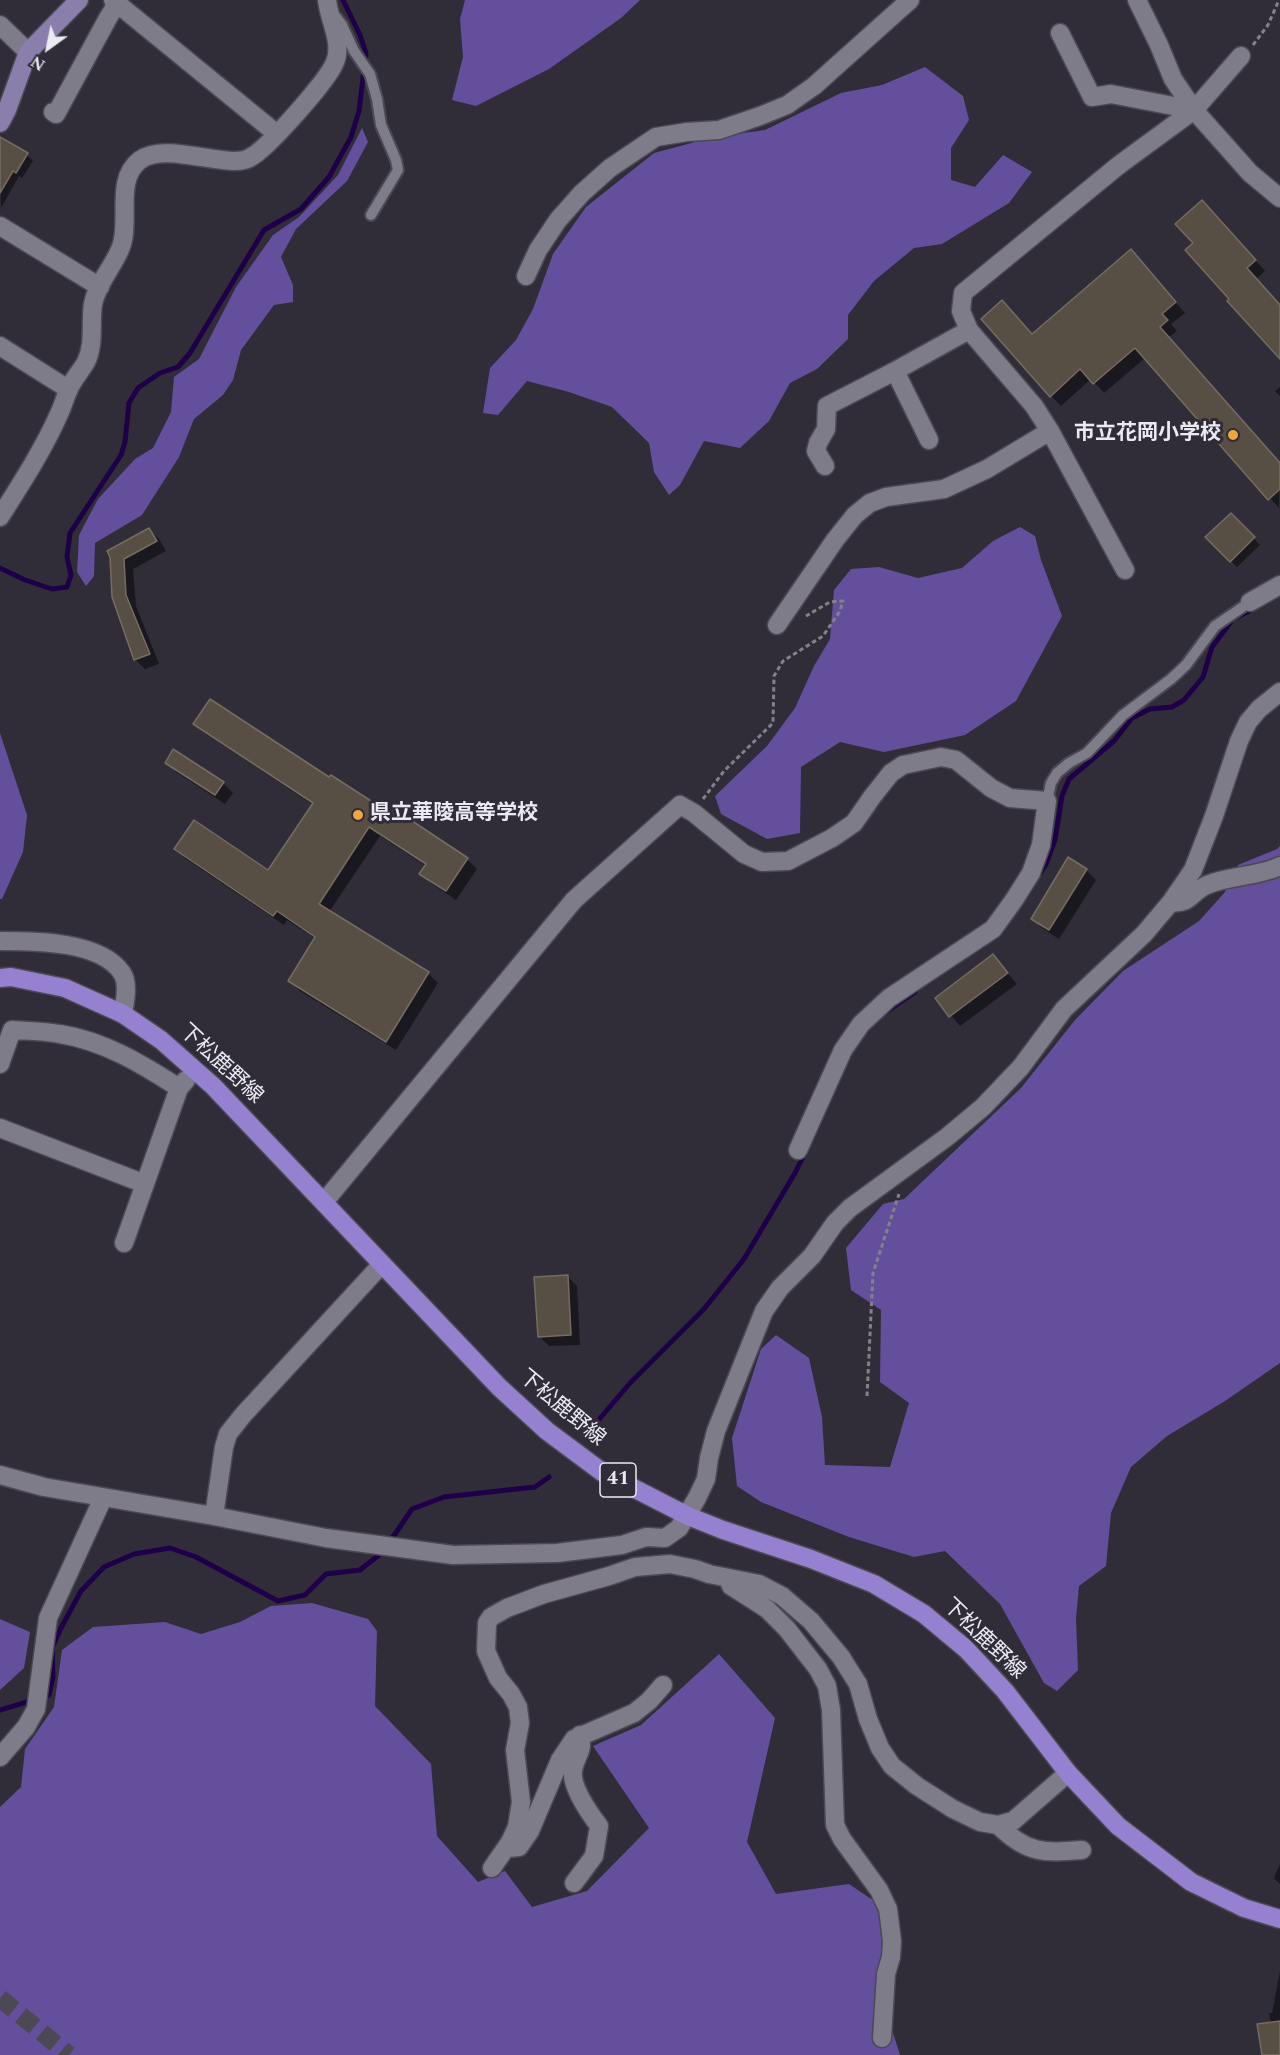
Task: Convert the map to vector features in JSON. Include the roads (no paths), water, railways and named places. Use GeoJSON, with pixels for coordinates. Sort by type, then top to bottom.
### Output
{"type":"FeatureCollection","features":[{"type":"Feature","properties":{"kind":"main road","name":"下松鹿野線"},"geometry":{"type":"LineString","coordinates":[[0,978],[11,977],[64,988],[123,1014],[161,1040],[196,1069],[499,1387],[547,1431],[602,1472],[688,1516],[811,1559],[874,1584],[924,1614],[966,1649],[1005,1691],[1068,1773],[1118,1826],[1191,1882],[1244,1908],[1280,1919]]}},
{"type":"Feature","properties":{"kind":"street"},"geometry":{"type":"LineString","coordinates":[[0,123],[28,52],[80,0]]}},
{"type":"Feature","properties":{"kind":"street"},"geometry":{"type":"LineString","coordinates":[[526,276],[538,250],[558,220],[582,193],[610,168],[656,137],[719,129],[787,105],[814,86],[910,0]]}},
{"type":"Feature","properties":{"kind":"street"},"geometry":{"type":"LineString","coordinates":[[1137,0],[1173,79],[1194,110],[1250,173],[1280,198]]}},
{"type":"Feature","properties":{"kind":"street"},"geometry":{"type":"LineString","coordinates":[[53,112],[56,114],[115,2],[277,134]]}},
{"type":"Feature","properties":{"kind":"street"},"geometry":{"type":"LineString","coordinates":[[0,517],[26,476],[60,414],[68,389],[87,360],[92,338],[93,303],[121,247],[125,231],[124,200],[127,177],[139,161],[152,154],[234,161],[250,159],[277,134],[325,78],[336,61],[338,44],[328,6]]}},
{"type":"Feature","properties":{"kind":"street"},"geometry":{"type":"LineString","coordinates":[[0,25],[28,52]]}},
{"type":"Feature","properties":{"kind":"street"},"geometry":{"type":"LineString","coordinates":[[1060,33],[1092,97],[1111,94],[1194,110]]}},
{"type":"Feature","properties":{"kind":"street"},"geometry":{"type":"LineString","coordinates":[[1125,570],[1050,431],[1034,406],[969,330],[961,311],[963,293],[1119,165],[1194,110],[1241,56]]}},
{"type":"Feature","properties":{"kind":"street"},"geometry":{"type":"LineString","coordinates":[[0,226],[100,287]]}},
{"type":"Feature","properties":{"kind":"street"},"geometry":{"type":"LineString","coordinates":[[825,466],[816,451],[826,429],[827,406],[969,330]]}},
{"type":"Feature","properties":{"kind":"street"},"geometry":{"type":"LineString","coordinates":[[0,346],[68,389]]}},
{"type":"Feature","properties":{"kind":"street"},"geometry":{"type":"LineString","coordinates":[[896,371],[929,440]]}},
{"type":"Feature","properties":{"kind":"street"},"geometry":{"type":"LineString","coordinates":[[777,625],[835,540],[855,515],[870,503],[886,497],[944,489],[987,470],[1050,431]]}},
{"type":"Feature","properties":{"kind":"street"},"geometry":{"type":"LineString","coordinates":[[1250,602],[1280,585]]}},
{"type":"Feature","properties":{"kind":"street"},"geometry":{"type":"LineString","coordinates":[[0,1475],[44,1487],[326,1538],[453,1554],[557,1553],[622,1545],[646,1537],[665,1538],[679,1528],[688,1516],[706,1479],[716,1431],[764,1311],[780,1288],[812,1256],[835,1223],[850,1208],[947,1137],[983,1107],[1021,1067],[1064,1009],[1144,934],[1171,902],[1193,870],[1239,741],[1248,722],[1259,709],[1280,692]]}},
{"type":"Feature","properties":{"kind":"street"},"geometry":{"type":"LineString","coordinates":[[324,1202],[574,900],[680,805],[694,813],[744,854],[762,862],[788,861],[832,838],[855,823],[891,773],[903,765],[941,756],[956,760],[991,788],[1010,798],[1047,801],[1041,845],[1031,873],[1014,900],[993,929],[889,998],[861,1024],[843,1050],[798,1150]]}},
{"type":"Feature","properties":{"kind":"street"},"geometry":{"type":"LineString","coordinates":[[1171,902],[1179,903],[1189,899],[1204,886],[1222,880],[1280,866]]}},
{"type":"Feature","properties":{"kind":"street"},"geometry":{"type":"LineString","coordinates":[[0,941],[28,941],[86,949],[109,959],[124,974],[126,993],[123,1014]]}},
{"type":"Feature","properties":{"kind":"street"},"geometry":{"type":"LineString","coordinates":[[0,1064],[12,1030],[60,1034],[101,1045],[142,1064],[179,1088]]}},
{"type":"Feature","properties":{"kind":"street"},"geometry":{"type":"LineString","coordinates":[[124,1243],[179,1088],[196,1069]]}},
{"type":"Feature","properties":{"kind":"street"},"geometry":{"type":"LineString","coordinates":[[0,1128],[145,1184]]}},
{"type":"Feature","properties":{"kind":"street"},"geometry":{"type":"LineString","coordinates":[[214,1516],[228,1434],[382,1264]]}},
{"type":"Feature","properties":{"kind":"street"},"geometry":{"type":"LineString","coordinates":[[0,1757],[26,1726],[36,1709],[48,1618],[103,1498]]}},
{"type":"Feature","properties":{"kind":"street"},"geometry":{"type":"LineString","coordinates":[[665,1538],[670,1564]]}},
{"type":"Feature","properties":{"kind":"street"},"geometry":{"type":"LineString","coordinates":[[492,1868],[517,1827],[521,1802],[515,1750],[520,1723],[518,1707],[512,1694],[498,1678],[486,1651],[487,1623],[490,1617],[507,1608],[544,1594],[635,1567],[670,1564],[759,1584],[782,1596],[811,1621],[841,1656],[858,1684],[868,1719],[880,1748],[892,1766],[917,1786],[953,1809],[980,1822],[998,1825],[1013,1821],[1068,1773]]}},
{"type":"Feature","properties":{"kind":"street"},"geometry":{"type":"LineString","coordinates":[[728,1578],[731,1586],[767,1609],[788,1629],[819,1669],[827,1686],[831,1710],[835,1825],[842,1839],[879,1890],[888,1909],[892,1941],[891,1957],[886,1974],[882,2038]]}},
{"type":"Feature","properties":{"kind":"street"},"geometry":{"type":"LineString","coordinates":[[506,1848],[519,1846],[530,1831],[560,1760],[574,1738],[634,1713],[650,1701],[663,1685]]}},
{"type":"Feature","properties":{"kind":"street"},"geometry":{"type":"LineString","coordinates":[[574,1883],[594,1856],[599,1826],[585,1808],[574,1782],[573,1772],[582,1747],[580,1735]]}},
{"type":"Feature","properties":{"kind":"street"},"geometry":{"type":"LineString","coordinates":[[998,1825],[1011,1838],[1033,1850],[1053,1852],[1082,1850]]}},
{"type":"Feature","properties":{"kind":"lane"},"geometry":{"type":"LineString","coordinates":[[328,6],[342,25],[370,74],[381,125],[396,160],[398,170],[371,215]]}},
{"type":"Feature","properties":{"kind":"lane"},"geometry":{"type":"LineString","coordinates":[[1047,801],[1051,783],[1057,773],[1087,753],[1123,715],[1171,679],[1186,665],[1215,626],[1250,602]]}},
{"type":"Feature","properties":{"kind":"waterway"},"geometry":{"type":"LineString","coordinates":[[0,568],[52,589],[67,587],[71,575],[67,557],[70,533],[121,455],[125,442],[129,403],[138,388],[160,373],[178,367],[190,353],[264,230],[301,209],[329,177],[351,137],[359,111],[366,53],[343,0]]}},
{"type":"Feature","properties":{"kind":"waterway"},"geometry":{"type":"LineString","coordinates":[[1038,876],[1046,864],[1055,840],[1062,796],[1069,779],[1114,741],[1132,718],[1150,709],[1172,707],[1184,700],[1203,677],[1212,647],[1233,619],[1255,608]]}},
{"type":"Feature","properties":{"kind":"waterway"},"geometry":{"type":"LineString","coordinates":[[886,1012],[915,992]]}},
{"type":"Feature","properties":{"kind":"waterway"},"geometry":{"type":"LineString","coordinates":[[596,1423],[631,1382],[704,1309],[744,1259],[806,1151]]}},
{"type":"Feature","properties":{"kind":"waterway"},"geometry":{"type":"LineString","coordinates":[[391,1540],[412,1509],[444,1497],[535,1487],[549,1477]]}},
{"type":"Feature","properties":{"kind":"waterway"},"geometry":{"type":"LineString","coordinates":[[42,1697],[49,1695],[53,1677],[52,1648],[81,1591],[104,1567],[134,1554],[170,1548],[196,1557],[278,1601],[305,1595],[326,1574],[360,1570],[379,1555]]}},
{"type":"Feature","properties":{"kind":"waterway"},"geometry":{"type":"LineString","coordinates":[[0,1710],[33,1700]]}},
{"type":"Feature","properties":{"kind":"tunnel"},"geometry":{"type":"LineString","coordinates":[[0,1998],[69,2055]]}},
{"type":"Feature","properties":{"kind":"place","name":"市立花岡小学校"},"geometry":{"type":"Point","coordinates":[1233,435]}},
{"type":"Feature","properties":{"kind":"place","name":"県立華陵高等学校"},"geometry":{"type":"Point","coordinates":[358,815]}}]}
